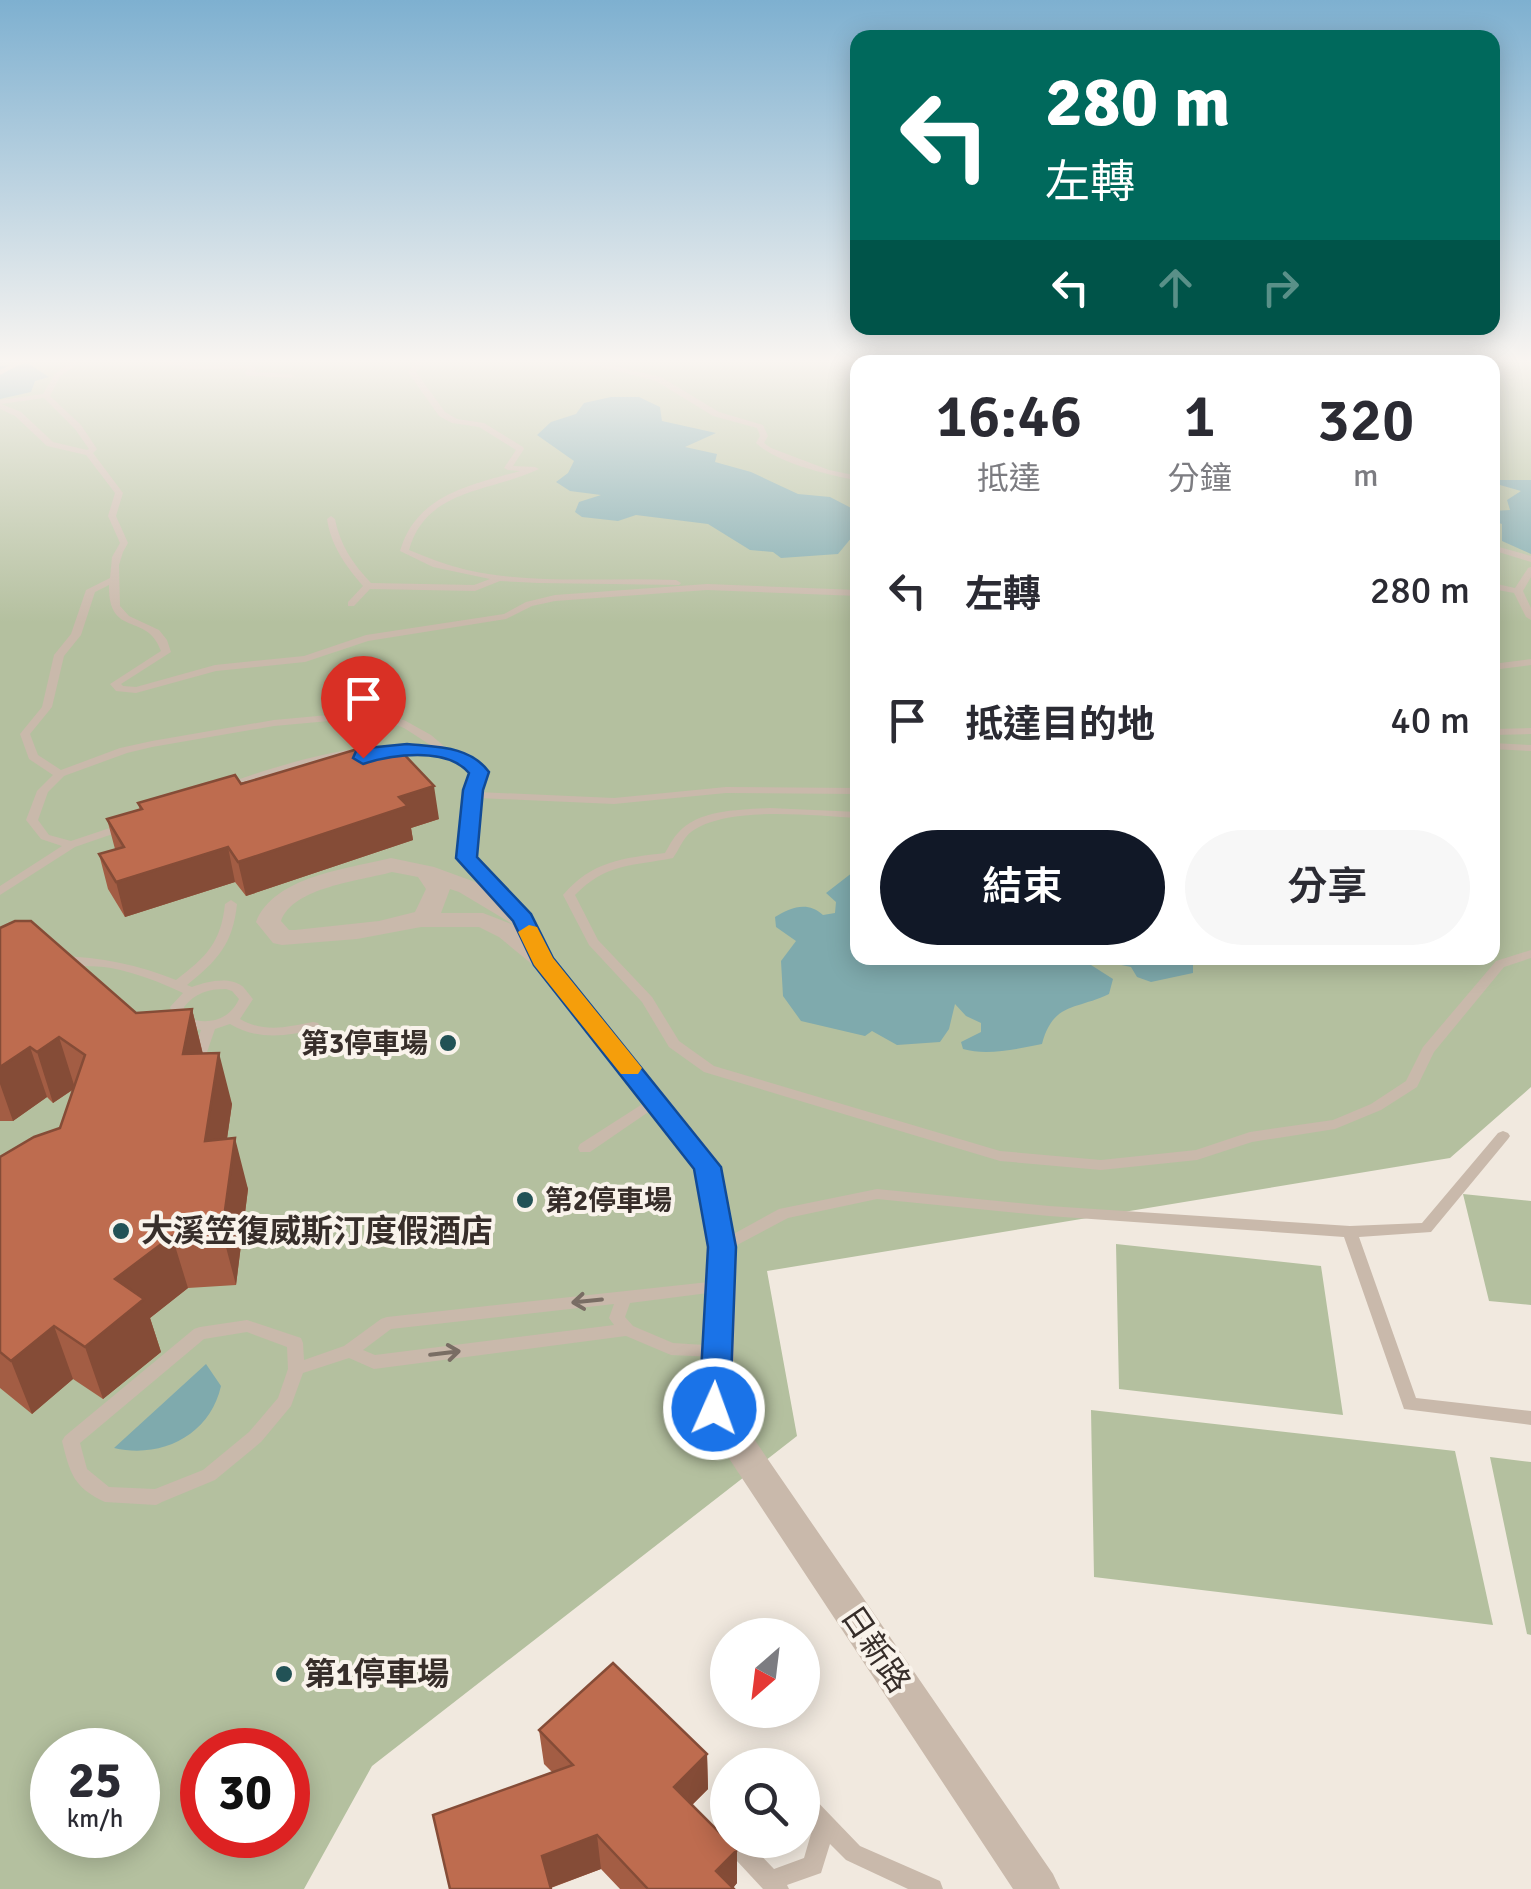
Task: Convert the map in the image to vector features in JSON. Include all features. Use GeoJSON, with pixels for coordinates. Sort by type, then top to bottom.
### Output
{"type":"FeatureCollection","features":[{"type":"Feature","properties":{"kind":"street"},"geometry":{"type":"LineString","coordinates":[[542,960],[523,919],[468,887],[426,872],[390,865],[301,890],[274,906],[268,922],[282,938],[422,920],[483,920],[508,932],[542,960],[707,1167],[722,1247],[716,1351]]}},
{"type":"Feature","properties":{"kind":"street"},"geometry":{"type":"LineString","coordinates":[[422,920],[436,904],[438,889],[426,872]]}},
{"type":"Feature","properties":{"kind":"street","name":"日新路"},"geometry":{"type":"LineString","coordinates":[[716,1351],[714,1409],[1026,1885]]}},
{"type":"Feature","properties":{"kind":"lane"},"geometry":{"type":"LineString","coordinates":[[64,447],[89,453],[120,493],[112,516],[124,544],[114,558],[115,606],[123,617],[154,628],[163,638],[166,652],[116,684],[120,689],[136,690],[190,672],[305,659],[366,638],[488,620],[555,598],[707,587]]}},
{"type":"Feature","properties":{"kind":"lane"},"geometry":{"type":"LineString","coordinates":[[89,453],[92,447]]}},
{"type":"Feature","properties":{"kind":"lane"},"geometry":{"type":"LineString","coordinates":[[517,447],[520,449],[508,468],[535,469],[454,494],[427,513],[405,538],[404,551],[422,560],[496,580],[648,580],[707,587],[850,593]]}},
{"type":"Feature","properties":{"kind":"lane"},"geometry":{"type":"LineString","coordinates":[[764,447],[827,472],[850,476]]}},
{"type":"Feature","properties":{"kind":"lane"},"geometry":{"type":"LineString","coordinates":[[331,519],[333,536],[344,556],[368,586]]}},
{"type":"Feature","properties":{"kind":"lane"},"geometry":{"type":"LineString","coordinates":[[1500,549],[1531,559]]}},
{"type":"Feature","properties":{"kind":"lane"},"geometry":{"type":"LineString","coordinates":[[1518,592],[1531,570]]}},
{"type":"Feature","properties":{"kind":"lane"},"geometry":{"type":"LineString","coordinates":[[60,774],[34,757],[25,734],[47,708],[59,655],[76,635],[91,590],[114,580]]}},
{"type":"Feature","properties":{"kind":"lane"},"geometry":{"type":"LineString","coordinates":[[351,604],[368,586],[475,588],[496,580]]}},
{"type":"Feature","properties":{"kind":"lane"},"geometry":{"type":"LineString","coordinates":[[1500,588],[1518,592],[1531,617]]}},
{"type":"Feature","properties":{"kind":"lane"},"geometry":{"type":"LineString","coordinates":[[1500,666],[1531,662]]}},
{"type":"Feature","properties":{"kind":"lane"},"geometry":{"type":"LineString","coordinates":[[70,845],[45,837],[32,820],[43,791],[60,774],[138,747],[344,718],[392,720],[421,732],[448,754]]}},
{"type":"Feature","properties":{"kind":"lane"},"geometry":{"type":"LineString","coordinates":[[1500,732],[1531,731]]}},
{"type":"Feature","properties":{"kind":"lane"},"geometry":{"type":"LineString","coordinates":[[1500,746],[1531,748]]}},
{"type":"Feature","properties":{"kind":"lane"},"geometry":{"type":"LineString","coordinates":[[218,790],[302,760],[364,753],[407,750],[448,754],[472,763],[480,772],[466,858],[523,919]]}},
{"type":"Feature","properties":{"kind":"lane"},"geometry":{"type":"LineString","coordinates":[[360,767],[364,753]]}},
{"type":"Feature","properties":{"kind":"lane"},"geometry":{"type":"LineString","coordinates":[[233,784],[258,794]]}},
{"type":"Feature","properties":{"kind":"lane"},"geometry":{"type":"LineString","coordinates":[[474,795],[614,801],[726,790],[850,792]]}},
{"type":"Feature","properties":{"kind":"lane"},"geometry":{"type":"LineString","coordinates":[[850,815],[764,812],[717,818],[686,830],[669,856],[620,862],[586,875],[569,896],[593,942],[647,1000],[674,1044],[709,1068],[1000,1156],[1101,1164],[1197,1155],[1250,1137],[1335,1124],[1376,1107],[1412,1084],[1428,1050],[1499,965]]}},
{"type":"Feature","properties":{"kind":"lane"},"geometry":{"type":"LineString","coordinates":[[0,891],[70,845],[139,821]]}},
{"type":"Feature","properties":{"kind":"lane"},"geometry":{"type":"LineString","coordinates":[[49,960],[104,962],[144,971],[185,988],[236,988],[246,999],[231,1019],[209,1026],[188,1024],[178,1014],[185,988],[222,946],[230,928],[231,904]]}},
{"type":"Feature","properties":{"kind":"lane"},"geometry":{"type":"LineString","coordinates":[[1500,964],[1531,954]]}},
{"type":"Feature","properties":{"kind":"lane"},"geometry":{"type":"LineString","coordinates":[[231,1019],[247,1031],[262,1033],[314,1026]]}},
{"type":"Feature","properties":{"kind":"lane"},"geometry":{"type":"LineString","coordinates":[[171,1054],[202,1052],[209,1026]]}},
{"type":"Feature","properties":{"kind":"lane"},"geometry":{"type":"LineString","coordinates":[[585,1148],[655,1101]]}},
{"type":"Feature","properties":{"kind":"lane"},"geometry":{"type":"LineString","coordinates":[[722,1247],[784,1213],[876,1194],[1049,1211],[1350,1232],[1426,1228],[1503,1136]]}},
{"type":"Feature","properties":{"kind":"lane"},"geometry":{"type":"LineString","coordinates":[[1350,1232],[1410,1404],[1531,1418]]}},
{"type":"Feature","properties":{"kind":"lane"},"geometry":{"type":"LineString","coordinates":[[296,1370],[350,1352],[387,1322],[718,1287]]}},
{"type":"Feature","properties":{"kind":"lane"},"geometry":{"type":"LineString","coordinates":[[624,1297],[616,1318],[627,1330],[671,1349],[716,1351]]}},
{"type":"Feature","properties":{"kind":"lane"},"geometry":{"type":"LineString","coordinates":[[247,1326],[294,1344],[296,1370],[286,1401],[255,1438],[209,1474],[156,1497],[105,1494],[79,1473],[71,1441],[200,1333],[247,1326]]}},
{"type":"Feature","properties":{"kind":"lane"},"geometry":{"type":"LineString","coordinates":[[350,1352],[374,1362],[627,1330]]}},
{"type":"Feature","properties":{"kind":"lane"},"geometry":{"type":"LineString","coordinates":[[820,1818],[853,1853],[932,1889]]}},
{"type":"Feature","properties":{"kind":"lane"},"geometry":{"type":"LineString","coordinates":[[748,1858],[774,1885],[813,1864],[825,1823]]}},
{"type":"Feature","properties":{"kind":"green space"},"geometry":{"type":"Polygon","coordinates":[[[0,447],[850,447],[850,965],[1500,965],[1500,447],[1531,447],[1531,1087],[1450,1158],[767,1271],[797,1436],[372,1766],[304,1889],[0,1889],[0,447]]]}},
{"type":"Feature","properties":{"kind":"green space"},"geometry":{"type":"Polygon","coordinates":[[[1463,1194],[1531,1201],[1531,1305],[1489,1301],[1463,1194]]]}},
{"type":"Feature","properties":{"kind":"green space"},"geometry":{"type":"Polygon","coordinates":[[[1116,1244],[1321,1266],[1343,1415],[1119,1389],[1116,1244]]]}},
{"type":"Feature","properties":{"kind":"green space"},"geometry":{"type":"Polygon","coordinates":[[[1091,1410],[1455,1451],[1493,1625],[1094,1577],[1091,1410]]]}},
{"type":"Feature","properties":{"kind":"green space"},"geometry":{"type":"Polygon","coordinates":[[[1490,1457],[1531,1462],[1531,1635],[1527,1634],[1490,1457]]]}},
{"type":"Feature","properties":{"kind":"water"},"geometry":{"type":"Polygon","coordinates":[[[554,447],[686,447],[717,454],[715,462],[751,472],[798,494],[830,497],[850,507],[850,539],[838,554],[781,558],[773,552],[750,550],[708,524],[636,515],[618,521],[582,517],[575,512],[579,502],[601,495],[570,491],[556,482],[568,473],[574,461],[554,447]]]}},
{"type":"Feature","properties":{"kind":"water"},"geometry":{"type":"Polygon","coordinates":[[[1500,480],[1531,480],[1531,554],[1502,541],[1500,511],[1510,510],[1507,500],[1521,491],[1500,485],[1500,480]]]}},
{"type":"Feature","properties":{"kind":"water"},"geometry":{"type":"Polygon","coordinates":[[[850,874],[850,965],[1091,965],[1113,979],[1109,994],[1059,1014],[1042,1044],[1002,1051],[963,1049],[961,1042],[981,1032],[981,1023],[966,1016],[955,1004],[949,1029],[940,1042],[897,1045],[872,1031],[865,1036],[801,1021],[783,996],[781,961],[796,941],[776,927],[775,917],[799,907],[823,915],[835,913],[836,902],[826,893],[850,874]]]}},
{"type":"Feature","properties":{"kind":"water"},"geometry":{"type":"Polygon","coordinates":[[[1122,965],[1193,965],[1193,973],[1151,982],[1137,977],[1131,967],[1122,965]]]}},
{"type":"Feature","properties":{"kind":"water"},"geometry":{"type":"Polygon","coordinates":[[[206,1364],[221,1386],[215,1403],[195,1430],[181,1440],[149,1450],[114,1448],[206,1364]]]}},
{"type":"Feature","properties":{"kind":"building"},"geometry":{"type":"Polygon","coordinates":[[[361,748],[370,757],[399,749],[434,786],[399,797],[408,806],[238,862],[228,847],[116,882],[99,854],[124,847],[107,819],[142,809],[138,803],[235,775],[241,784],[361,748]]]}},
{"type":"Feature","properties":{"kind":"building"},"geometry":{"type":"Polygon","coordinates":[[[15,921],[31,921],[136,1013],[192,1009],[183,1054],[219,1053],[205,1141],[235,1138],[222,1232],[172,1236],[115,1279],[144,1299],[85,1347],[54,1326],[11,1361],[0,1352],[0,1157],[34,1137],[60,1128],[85,1055],[59,1037],[37,1052],[30,1047],[0,1067],[0,928],[15,921]]]}},
{"type":"Feature","properties":{"kind":"building"},"geometry":{"type":"Polygon","coordinates":[[[613,1663],[707,1754],[674,1787],[710,1823],[710,1858],[729,1858],[716,1871],[734,1889],[648,1889],[597,1835],[542,1856],[551,1889],[450,1889],[433,1815],[573,1765],[539,1730],[613,1663]]]}},
{"type":"Feature","properties":{"kind":"slow traffic"},"geometry":{"type":"LineString","coordinates":[[529,932],[542,960],[629,1068]]}},
{"type":"Feature","properties":{"kind":"place","name":"第3停車場"},"geometry":{"type":"Point","coordinates":[448,1043]}},
{"type":"Feature","properties":{"kind":"place","name":"第2停車場"},"geometry":{"type":"Point","coordinates":[525,1200]}},
{"type":"Feature","properties":{"kind":"place","name":"大溪笠復威斯汀度假酒店"},"geometry":{"type":"Point","coordinates":[121,1231]}},
{"type":"Feature","properties":{"kind":"place","name":"第1停車場"},"geometry":{"type":"Point","coordinates":[284,1674]}},
{"type":"Feature","properties":{"kind":"route"},"geometry":{"type":"LineString","coordinates":[[363,758],[364,753],[407,750],[448,754],[472,763],[480,772],[473,790],[466,858],[523,919],[542,960],[707,1167],[722,1247],[714,1409]]}}]}
